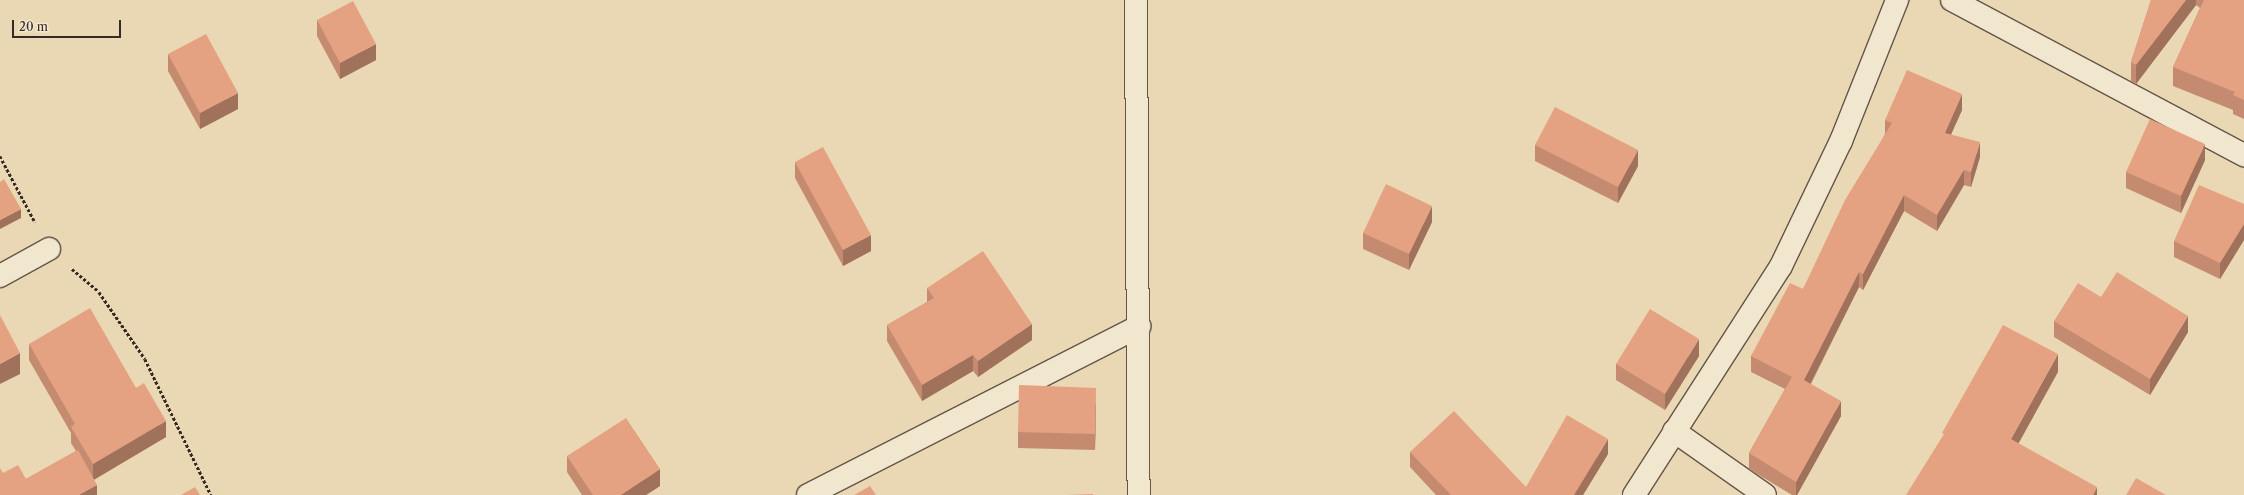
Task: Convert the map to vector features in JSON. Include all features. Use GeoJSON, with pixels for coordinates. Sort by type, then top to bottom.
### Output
{"type":"FeatureCollection","features":[{"type":"Feature","properties":{"kind":"street"},"geometry":{"type":"LineString","coordinates":[[1136,0],[1139,495]]}},
{"type":"Feature","properties":{"kind":"street"},"geometry":{"type":"LineString","coordinates":[[1634,495],[1781,266],[1841,141],[1896,0]]}},
{"type":"Feature","properties":{"kind":"street"},"geometry":{"type":"LineString","coordinates":[[1952,0],[2244,155]]}},
{"type":"Feature","properties":{"kind":"street"},"geometry":{"type":"LineString","coordinates":[[0,276],[49,249]]}},
{"type":"Feature","properties":{"kind":"street"},"geometry":{"type":"LineString","coordinates":[[808,495],[1138,326]]}},
{"type":"Feature","properties":{"kind":"street"},"geometry":{"type":"LineString","coordinates":[[1674,431],[1765,495]]}},
{"type":"Feature","properties":{"kind":"path"},"geometry":{"type":"LineString","coordinates":[[0,156],[49,249],[99,292],[145,359],[211,495]]}},
{"type":"Feature","properties":{"kind":"building"},"geometry":{"type":"Polygon","coordinates":[[[2151,0],[2186,0],[2136,65],[2131,62],[2151,0]]]}},
{"type":"Feature","properties":{"kind":"building"},"geometry":{"type":"Polygon","coordinates":[[[2204,0],[2244,0],[2244,100],[2233,95],[2235,92],[2173,67],[2204,0]]]}},
{"type":"Feature","properties":{"kind":"building"},"geometry":{"type":"Polygon","coordinates":[[[353,1],[376,44],[340,63],[317,20],[353,1]]]}},
{"type":"Feature","properties":{"kind":"building"},"geometry":{"type":"Polygon","coordinates":[[[206,34],[238,93],[200,113],[168,54],[206,34]]]}},
{"type":"Feature","properties":{"kind":"building"},"geometry":{"type":"Polygon","coordinates":[[[1907,70],[1962,94],[1945,133],[1980,142],[1971,172],[1964,170],[1937,215],[1904,195],[1863,274],[1859,272],[1804,380],[1841,401],[1796,482],[1749,453],[1792,377],[1751,356],[1790,283],[1803,289],[1845,200],[1892,123],[1885,120],[1907,70]]]}},
{"type":"Feature","properties":{"kind":"building"},"geometry":{"type":"Polygon","coordinates":[[[1555,107],[1638,150],[1618,187],[1535,145],[1555,107]]]}},
{"type":"Feature","properties":{"kind":"building"},"geometry":{"type":"Polygon","coordinates":[[[2150,119],[2205,144],[2181,196],[2126,172],[2150,119]]]}},
{"type":"Feature","properties":{"kind":"building"},"geometry":{"type":"Polygon","coordinates":[[[823,147],[871,235],[843,250],[795,162],[823,147]]]}},
{"type":"Feature","properties":{"kind":"building"},"geometry":{"type":"Polygon","coordinates":[[[4,179],[21,209],[0,220],[0,182],[4,179]]]}},
{"type":"Feature","properties":{"kind":"building"},"geometry":{"type":"Polygon","coordinates":[[[1386,184],[1432,206],[1409,254],[1363,233],[1386,184]]]}},
{"type":"Feature","properties":{"kind":"building"},"geometry":{"type":"Polygon","coordinates":[[[2199,185],[2244,204],[2244,224],[2220,263],[2174,241],[2199,185]]]}},
{"type":"Feature","properties":{"kind":"building"},"geometry":{"type":"Polygon","coordinates":[[[983,251],[1032,324],[978,361],[973,355],[922,385],[887,325],[934,298],[927,288],[983,251]]]}},
{"type":"Feature","properties":{"kind":"building"},"geometry":{"type":"Polygon","coordinates":[[[2117,272],[2188,316],[2150,379],[2054,321],[2078,283],[2101,297],[2117,272]]]}},
{"type":"Feature","properties":{"kind":"building"},"geometry":{"type":"Polygon","coordinates":[[[90,308],[136,388],[144,383],[166,421],[93,464],[71,427],[75,424],[29,344],[90,308]]]}},
{"type":"Feature","properties":{"kind":"building"},"geometry":{"type":"Polygon","coordinates":[[[1650,309],[1699,339],[1665,394],[1616,364],[1650,309]]]}},
{"type":"Feature","properties":{"kind":"building"},"geometry":{"type":"Polygon","coordinates":[[[0,315],[20,353],[0,364],[0,315]]]}},
{"type":"Feature","properties":{"kind":"building"},"geometry":{"type":"Polygon","coordinates":[[[2003,325],[2058,354],[2011,439],[2097,487],[2093,495],[1906,495],[1944,434],[1942,433],[2003,325]]]}},
{"type":"Feature","properties":{"kind":"building"},"geometry":{"type":"Polygon","coordinates":[[[1019,385],[1096,388],[1095,434],[1018,432],[1019,385]]]}},
{"type":"Feature","properties":{"kind":"building"},"geometry":{"type":"Polygon","coordinates":[[[1454,411],[1526,487],[1567,415],[1608,439],[1574,495],[1451,495],[1410,452],[1454,411]]]}},
{"type":"Feature","properties":{"kind":"building"},"geometry":{"type":"Polygon","coordinates":[[[626,418],[660,469],[621,495],[593,495],[567,456],[626,418]]]}},
{"type":"Feature","properties":{"kind":"building"},"geometry":{"type":"Polygon","coordinates":[[[78,450],[97,485],[79,495],[0,495],[0,468],[3,473],[18,465],[26,479],[78,450]]]}},
{"type":"Feature","properties":{"kind":"building"},"geometry":{"type":"Polygon","coordinates":[[[2136,478],[2166,495],[2126,495],[2136,478]]]}},
{"type":"Feature","properties":{"kind":"building"},"geometry":{"type":"Polygon","coordinates":[[[870,486],[876,495],[854,495],[870,486]]]}},
{"type":"Feature","properties":{"kind":"building"},"geometry":{"type":"Polygon","coordinates":[[[195,487],[200,495],[181,495],[195,487]]]}},
{"type":"Feature","properties":{"kind":"building"},"geometry":{"type":"Polygon","coordinates":[[[1093,494],[1093,495],[1066,495],[1093,494]]]}}]}
